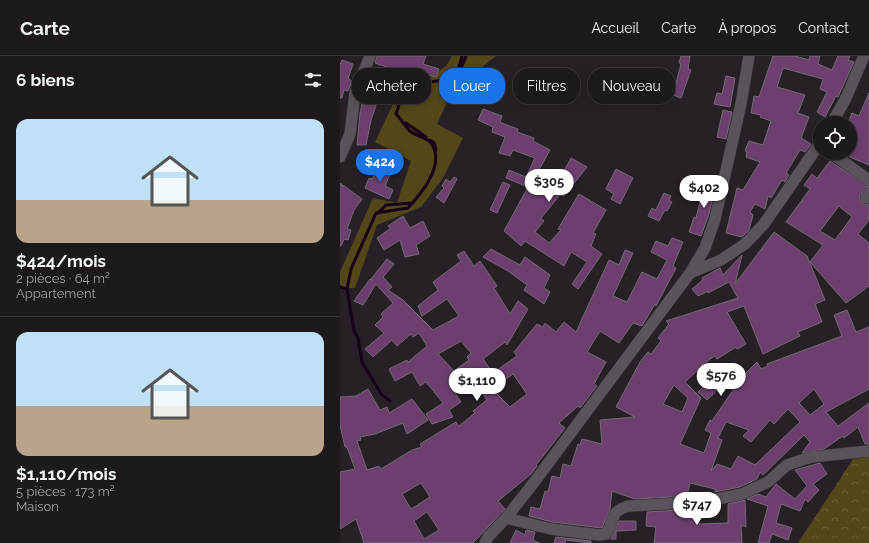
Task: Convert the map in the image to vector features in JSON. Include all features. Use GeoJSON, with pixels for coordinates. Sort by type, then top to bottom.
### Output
{"type":"FeatureCollection","features":[{"type":"Feature","properties":{"kind":"street"},"geometry":{"type":"LineString","coordinates":[[340,157],[350,134],[355,93],[370,56]]}},
{"type":"Feature","properties":{"kind":"street"},"geometry":{"type":"LineString","coordinates":[[485,543],[488,537],[506,518],[690,273],[705,248],[715,220],[742,104],[749,56]]}},
{"type":"Feature","properties":{"kind":"street"},"geometry":{"type":"LineString","coordinates":[[836,116],[846,98],[864,56]]}},
{"type":"Feature","properties":{"kind":"street"},"geometry":{"type":"LineString","coordinates":[[690,273],[721,260],[746,244],[764,224],[813,155]]}},
{"type":"Feature","properties":{"kind":"street"},"geometry":{"type":"LineString","coordinates":[[841,160],[869,180]]}},
{"type":"Feature","properties":{"kind":"street"},"geometry":{"type":"LineString","coordinates":[[506,518],[552,529],[599,535],[606,534],[612,516],[619,509],[629,506],[703,502],[742,494],[768,482],[787,465],[811,456],[869,451]]}},
{"type":"Feature","properties":{"kind":"green space"},"geometry":{"type":"Polygon","coordinates":[[[452,56],[496,56],[481,68],[443,68],[452,56]]]}},
{"type":"Feature","properties":{"kind":"green space"},"geometry":{"type":"Polygon","coordinates":[[[439,71],[439,104],[446,104],[437,124],[463,138],[443,178],[421,207],[377,225],[355,288],[340,288],[340,272],[373,198],[397,203],[411,161],[375,142],[393,104],[431,104],[431,76],[439,71]]]}},
{"type":"Feature","properties":{"kind":"green space"},"geometry":{"type":"Polygon","coordinates":[[[869,457],[869,543],[798,543],[853,459],[869,457]]]}},
{"type":"Feature","properties":{"kind":"building"},"geometry":{"type":"Polygon","coordinates":[[[377,56],[426,56],[423,64],[439,69],[436,77],[431,76],[431,68],[389,68],[375,63],[377,56]]]}},
{"type":"Feature","properties":{"kind":"building"},"geometry":{"type":"Polygon","coordinates":[[[681,56],[690,56],[688,69],[691,70],[681,98],[675,96],[675,87],[681,64],[679,63],[681,56]]]}},
{"type":"Feature","properties":{"kind":"building"},"geometry":{"type":"Polygon","coordinates":[[[773,56],[795,56],[809,60],[810,56],[820,56],[818,64],[832,70],[838,56],[850,56],[848,60],[854,62],[838,97],[836,96],[826,116],[817,112],[827,92],[820,89],[823,79],[783,68],[777,87],[805,95],[798,113],[809,117],[801,138],[811,144],[805,152],[800,150],[786,173],[789,175],[785,182],[782,180],[771,198],[768,196],[765,209],[755,204],[750,212],[753,215],[749,230],[742,237],[726,233],[737,188],[743,190],[760,162],[746,157],[747,152],[745,151],[749,141],[763,145],[771,121],[760,117],[761,115],[751,113],[754,96],[759,97],[773,56]]]}},
{"type":"Feature","properties":{"kind":"building"},"geometry":{"type":"Polygon","coordinates":[[[342,60],[353,64],[348,79],[352,81],[348,91],[344,90],[342,98],[340,98],[340,65],[342,60]]]}},
{"type":"Feature","properties":{"kind":"building"},"geometry":{"type":"Polygon","coordinates":[[[726,76],[735,78],[730,107],[714,104],[717,93],[722,94],[726,76]]]}},
{"type":"Feature","properties":{"kind":"building"},"geometry":{"type":"Polygon","coordinates":[[[869,93],[869,165],[857,160],[857,116],[851,116],[852,113],[859,116],[869,93]]]}},
{"type":"Feature","properties":{"kind":"building"},"geometry":{"type":"Polygon","coordinates":[[[362,104],[377,104],[371,120],[366,145],[357,145],[362,104]]]}},
{"type":"Feature","properties":{"kind":"building"},"geometry":{"type":"Polygon","coordinates":[[[483,109],[502,116],[500,122],[518,129],[517,132],[534,138],[533,141],[550,150],[535,177],[554,190],[571,158],[587,167],[564,196],[560,195],[541,218],[544,221],[535,232],[549,243],[561,230],[558,229],[579,194],[606,210],[593,233],[596,234],[591,246],[602,254],[578,289],[572,284],[587,262],[571,252],[564,266],[525,241],[521,246],[504,231],[528,187],[506,178],[509,170],[526,177],[535,158],[513,150],[510,156],[499,153],[505,137],[492,132],[493,127],[478,120],[483,109]]]}},
{"type":"Feature","properties":{"kind":"building"},"geometry":{"type":"Polygon","coordinates":[[[723,110],[732,112],[726,139],[717,137],[723,110]]]}},
{"type":"Feature","properties":{"kind":"building"},"geometry":{"type":"Polygon","coordinates":[[[830,161],[869,187],[864,190],[859,197],[862,203],[869,204],[869,220],[858,234],[869,243],[869,286],[846,303],[810,262],[823,245],[786,222],[810,189],[804,185],[812,174],[817,178],[830,161]],[[839,206],[820,231],[835,240],[852,217],[839,206]]]}},
{"type":"Feature","properties":{"kind":"building"},"geometry":{"type":"Polygon","coordinates":[[[378,167],[391,172],[385,186],[393,190],[389,199],[365,188],[369,178],[372,179],[378,167]]]}},
{"type":"Feature","properties":{"kind":"building"},"geometry":{"type":"Polygon","coordinates":[[[616,169],[633,178],[620,204],[611,199],[614,194],[606,189],[616,169]]]}},
{"type":"Feature","properties":{"kind":"building"},"geometry":{"type":"Polygon","coordinates":[[[454,177],[457,179],[444,203],[436,197],[444,188],[442,186],[446,179],[450,182],[454,177]]]}},
{"type":"Feature","properties":{"kind":"building"},"geometry":{"type":"Polygon","coordinates":[[[706,179],[716,182],[709,214],[701,236],[689,232],[694,217],[696,218],[706,179]]]}},
{"type":"Feature","properties":{"kind":"building"},"geometry":{"type":"Polygon","coordinates":[[[503,182],[510,185],[497,213],[490,210],[503,182]]]}},
{"type":"Feature","properties":{"kind":"building"},"geometry":{"type":"Polygon","coordinates":[[[340,183],[362,199],[354,210],[347,229],[351,230],[348,240],[344,239],[341,246],[340,246],[340,183]]]}},
{"type":"Feature","properties":{"kind":"building"},"geometry":{"type":"Polygon","coordinates":[[[664,193],[671,196],[669,200],[672,202],[667,211],[665,210],[659,221],[648,216],[652,208],[656,210],[664,193]]]}},
{"type":"Feature","properties":{"kind":"building"},"geometry":{"type":"Polygon","coordinates":[[[403,216],[410,228],[423,221],[430,236],[416,245],[419,254],[405,257],[400,240],[384,250],[377,238],[391,228],[388,226],[403,216]]]}},
{"type":"Feature","properties":{"kind":"building"},"geometry":{"type":"Polygon","coordinates":[[[774,232],[807,256],[825,300],[815,304],[822,322],[798,332],[800,336],[763,354],[744,306],[727,312],[746,344],[737,349],[736,347],[717,359],[715,356],[697,368],[699,369],[685,382],[701,398],[680,444],[704,453],[711,433],[705,430],[710,420],[712,421],[742,377],[757,362],[761,369],[768,366],[767,364],[842,336],[834,315],[847,310],[856,332],[869,327],[869,389],[826,412],[838,426],[869,403],[869,444],[865,444],[858,427],[844,438],[843,436],[824,449],[802,453],[810,442],[804,435],[763,475],[760,472],[757,479],[740,487],[715,492],[715,489],[690,483],[687,496],[635,499],[612,491],[610,509],[602,528],[552,522],[529,516],[531,507],[540,509],[545,491],[548,492],[552,476],[560,478],[563,464],[571,466],[578,444],[580,445],[582,439],[602,444],[600,420],[635,417],[616,407],[640,362],[648,352],[651,354],[661,341],[658,338],[669,324],[666,321],[738,298],[729,282],[708,293],[708,291],[698,296],[692,289],[703,280],[702,278],[720,268],[723,275],[742,255],[735,284],[774,232]],[[674,385],[663,404],[682,412],[688,398],[674,385]],[[814,389],[799,403],[810,415],[824,404],[814,389]],[[788,409],[774,424],[770,420],[751,442],[743,436],[749,430],[726,422],[718,438],[722,440],[711,471],[717,464],[731,469],[738,456],[755,465],[800,422],[788,409]]]}},
{"type":"Feature","properties":{"kind":"building"},"geometry":{"type":"Polygon","coordinates":[[[672,238],[683,242],[673,266],[676,268],[656,306],[655,304],[642,326],[633,323],[619,343],[600,331],[587,352],[606,362],[594,384],[597,386],[580,408],[578,406],[559,423],[565,428],[536,465],[537,466],[531,474],[498,501],[505,509],[473,543],[364,543],[356,519],[340,529],[340,472],[355,469],[347,447],[345,447],[340,425],[340,397],[356,396],[368,389],[380,410],[387,407],[389,413],[412,399],[428,420],[407,434],[403,423],[375,434],[360,437],[361,440],[357,441],[367,470],[379,466],[381,469],[412,450],[422,447],[420,444],[456,422],[459,426],[475,413],[473,411],[487,400],[471,377],[453,390],[461,402],[449,410],[453,417],[432,424],[426,414],[443,403],[426,382],[420,386],[412,372],[395,381],[389,369],[407,360],[408,362],[427,346],[419,333],[413,337],[411,334],[397,346],[392,340],[373,357],[365,349],[384,333],[375,325],[383,317],[381,314],[393,303],[376,284],[363,305],[354,301],[370,279],[373,281],[371,279],[387,259],[394,264],[383,277],[392,287],[388,290],[403,300],[433,330],[459,316],[447,299],[422,316],[418,306],[438,290],[433,282],[461,261],[457,255],[464,251],[474,266],[480,261],[497,286],[494,288],[510,314],[518,301],[528,309],[507,345],[505,342],[483,359],[493,373],[517,356],[514,352],[537,324],[543,327],[545,323],[556,332],[564,322],[576,332],[609,260],[619,265],[625,250],[633,253],[613,296],[627,302],[642,272],[657,279],[667,260],[651,252],[656,241],[668,246],[672,238]],[[461,341],[438,354],[454,371],[469,360],[467,357],[471,353],[461,341]],[[513,374],[492,389],[510,407],[527,394],[513,374]],[[421,483],[402,494],[411,509],[430,497],[421,483]],[[427,512],[414,521],[424,539],[439,530],[427,512]]]}},
{"type":"Feature","properties":{"kind":"building"},"geometry":{"type":"Polygon","coordinates":[[[491,249],[520,265],[525,257],[550,275],[544,288],[550,292],[544,304],[524,290],[527,285],[508,271],[483,257],[491,249]]]}},
{"type":"Feature","properties":{"kind":"building"},"geometry":{"type":"Polygon","coordinates":[[[720,371],[728,380],[707,400],[698,392],[720,371]]]}},
{"type":"Feature","properties":{"kind":"building"},"geometry":{"type":"Polygon","coordinates":[[[820,463],[827,474],[813,484],[819,490],[808,502],[805,499],[800,511],[781,504],[776,523],[792,528],[788,540],[772,534],[769,543],[758,543],[768,506],[747,499],[758,494],[766,497],[776,484],[795,499],[807,486],[795,470],[820,463]]]}},
{"type":"Feature","properties":{"kind":"building"},"geometry":{"type":"Polygon","coordinates":[[[745,500],[746,527],[741,525],[742,543],[654,543],[656,527],[646,526],[647,512],[698,509],[699,524],[728,523],[728,504],[745,500]]]}},
{"type":"Feature","properties":{"kind":"building"},"geometry":{"type":"Polygon","coordinates":[[[619,521],[636,521],[636,530],[616,531],[616,539],[611,539],[619,521]]]}},
{"type":"Feature","properties":{"kind":"building"},"geometry":{"type":"Polygon","coordinates":[[[516,530],[525,535],[526,530],[535,532],[533,540],[539,543],[510,543],[516,530]]]}},
{"type":"Feature","properties":{"kind":"building"},"geometry":{"type":"Polygon","coordinates":[[[556,537],[591,541],[591,543],[566,540],[565,543],[554,543],[556,537]]]}},
{"type":"Feature","properties":{"kind":"waterway"},"geometry":{"type":"LineString","coordinates":[[459,68],[462,56]]}},
{"type":"Feature","properties":{"kind":"waterway"},"geometry":{"type":"LineString","coordinates":[[390,401],[381,394],[362,362],[358,338],[354,331],[347,289],[351,269],[376,213],[408,208],[420,194],[434,169],[436,160],[435,151],[431,143],[410,131],[396,114],[402,96],[421,85],[454,77],[458,73],[466,56]]}},
{"type":"Feature","properties":{"kind":"waterway"},"geometry":{"type":"LineString","coordinates":[[406,123],[426,137]]}},
{"type":"Feature","properties":{"kind":"waterway"},"geometry":{"type":"LineString","coordinates":[[430,140],[434,143],[436,150]]}},
{"type":"Feature","properties":{"kind":"waterway"},"geometry":{"type":"LineString","coordinates":[[378,213],[386,205],[413,203]]}},
{"type":"Feature","properties":{"kind":"waterway"},"geometry":{"type":"LineString","coordinates":[[340,287],[347,289]]}}]}
